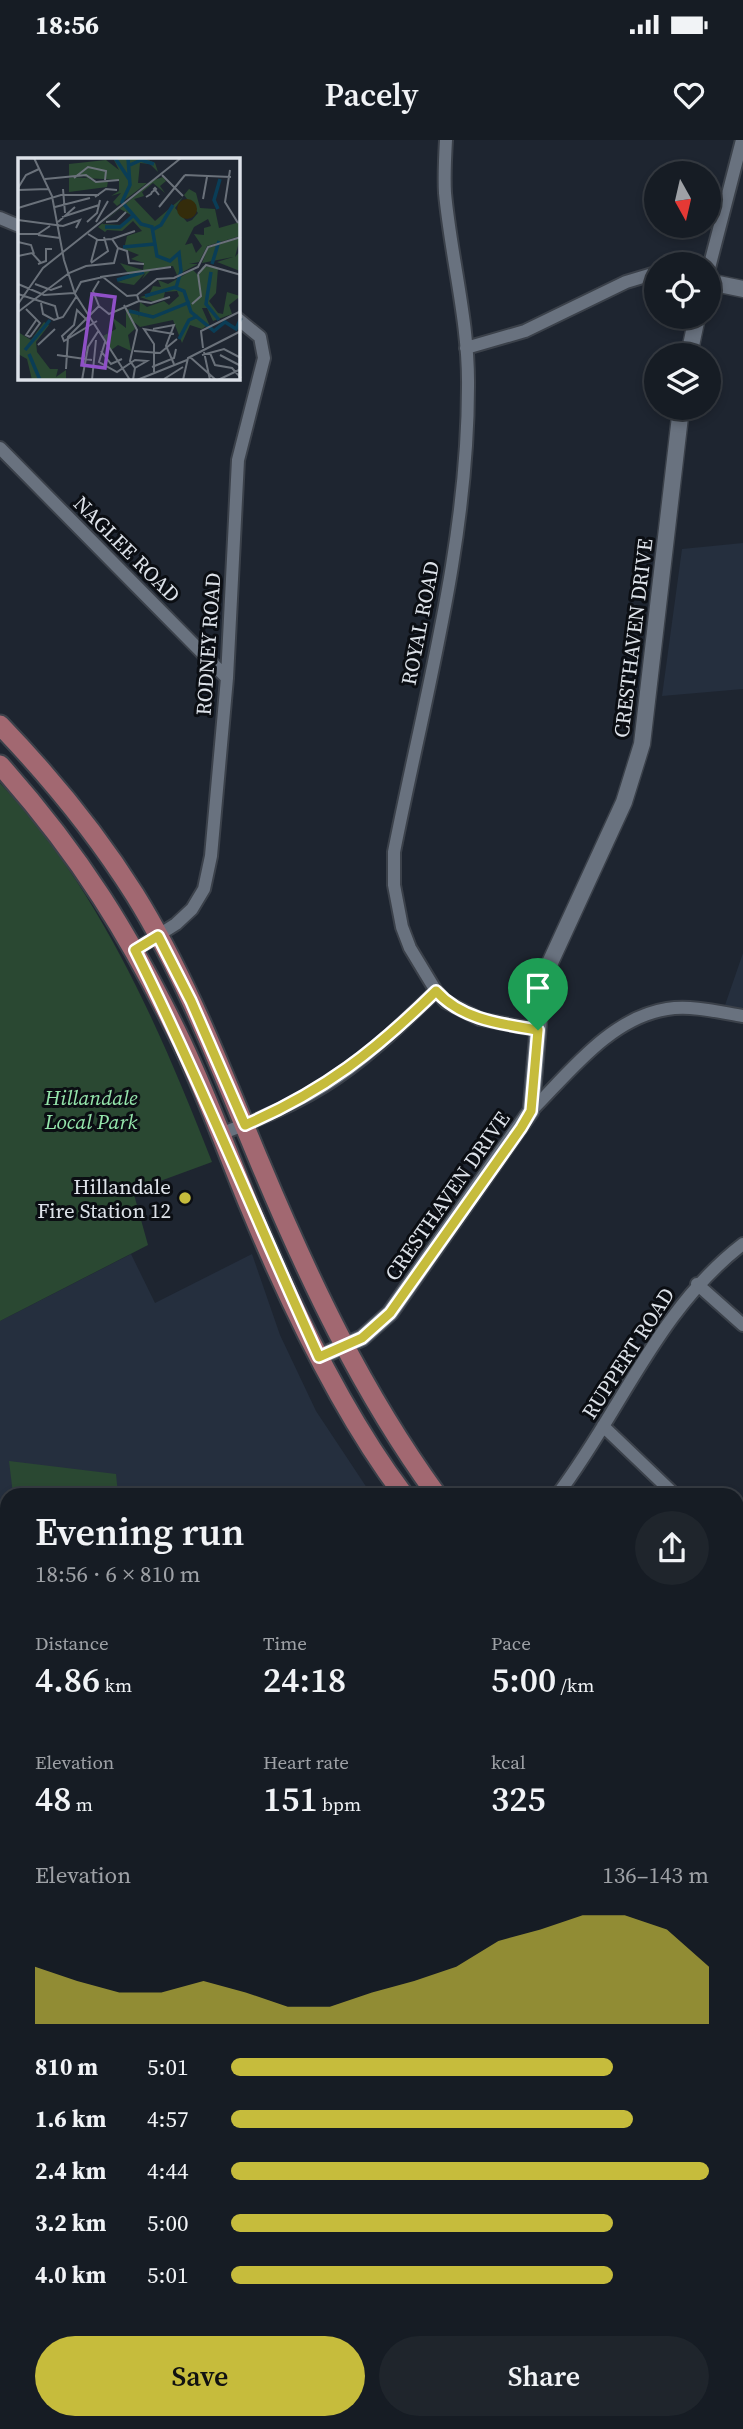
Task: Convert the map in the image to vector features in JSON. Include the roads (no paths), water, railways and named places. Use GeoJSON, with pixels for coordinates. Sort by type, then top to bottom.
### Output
{"type":"FeatureCollection","features":[{"type":"Feature","properties":{"kind":"main road"},"geometry":{"type":"LineString","coordinates":[[0,725],[71,804],[135,895],[191,1001],[310,1278],[343,1347],[378,1409],[432,1488]]}},
{"type":"Feature","properties":{"kind":"main road"},"geometry":{"type":"LineString","coordinates":[[0,765],[51,822],[97,886],[135,950],[183,1046],[319,1357],[399,1488]]}},
{"type":"Feature","properties":{"kind":"street","name":"ROYAL ROAD"},"geometry":{"type":"LineString","coordinates":[[446,140],[445,192],[466,348],[467,450],[459,527],[394,852],[394,885],[402,927],[410,948],[436,991],[446,1002],[480,1019],[538,1030]]}},
{"type":"Feature","properties":{"kind":"street"},"geometry":{"type":"LineString","coordinates":[[713,252],[742,140]]}},
{"type":"Feature","properties":{"kind":"street"},"geometry":{"type":"LineString","coordinates":[[0,218],[18,226]]}},
{"type":"Feature","properties":{"kind":"street"},"geometry":{"type":"LineString","coordinates":[[466,348],[525,331],[626,282],[644,277]]}},
{"type":"Feature","properties":{"kind":"street"},"geometry":{"type":"LineString","coordinates":[[721,284],[743,289]]}},
{"type":"Feature","properties":{"kind":"street","name":"RODNEY ROAD"},"geometry":{"type":"LineString","coordinates":[[135,950],[192,909],[204,889],[211,856],[227,678],[238,460],[264,358],[260,337],[240,320]]}},
{"type":"Feature","properties":{"kind":"street","name":"CRESTHAVEN DRIVE"},"geometry":{"type":"LineString","coordinates":[[319,1357],[362,1338],[390,1313],[531,1111],[541,995],[549,965],[624,803],[642,744],[680,420]]}},
{"type":"Feature","properties":{"kind":"street","name":"NAGLEE ROAD"},"geometry":{"type":"LineString","coordinates":[[0,448],[227,678]]}},
{"type":"Feature","properties":{"kind":"street"},"geometry":{"type":"LineString","coordinates":[[220,1134],[245,1125],[325,1086],[394,1031],[436,991]]}},
{"type":"Feature","properties":{"kind":"street"},"geometry":{"type":"LineString","coordinates":[[531,1111],[606,1036],[651,1013],[669,1008],[743,1016]]}},
{"type":"Feature","properties":{"kind":"street","name":"RUPPERT ROAD"},"geometry":{"type":"LineString","coordinates":[[562,1488],[673,1313],[697,1284],[743,1244]]}},
{"type":"Feature","properties":{"kind":"street"},"geometry":{"type":"LineString","coordinates":[[697,1284],[743,1325]]}},
{"type":"Feature","properties":{"kind":"street"},"geometry":{"type":"LineString","coordinates":[[603,1426],[668,1488]]}},
{"type":"Feature","properties":{"kind":"place","name":"Hillandale Fire Station 12"},"geometry":{"type":"Point","coordinates":[185,1198]}},
{"type":"Feature","properties":{"kind":"park label","name":"Hillandale Local Park"},"geometry":{"type":"Point","coordinates":[91,1109]}}]}
